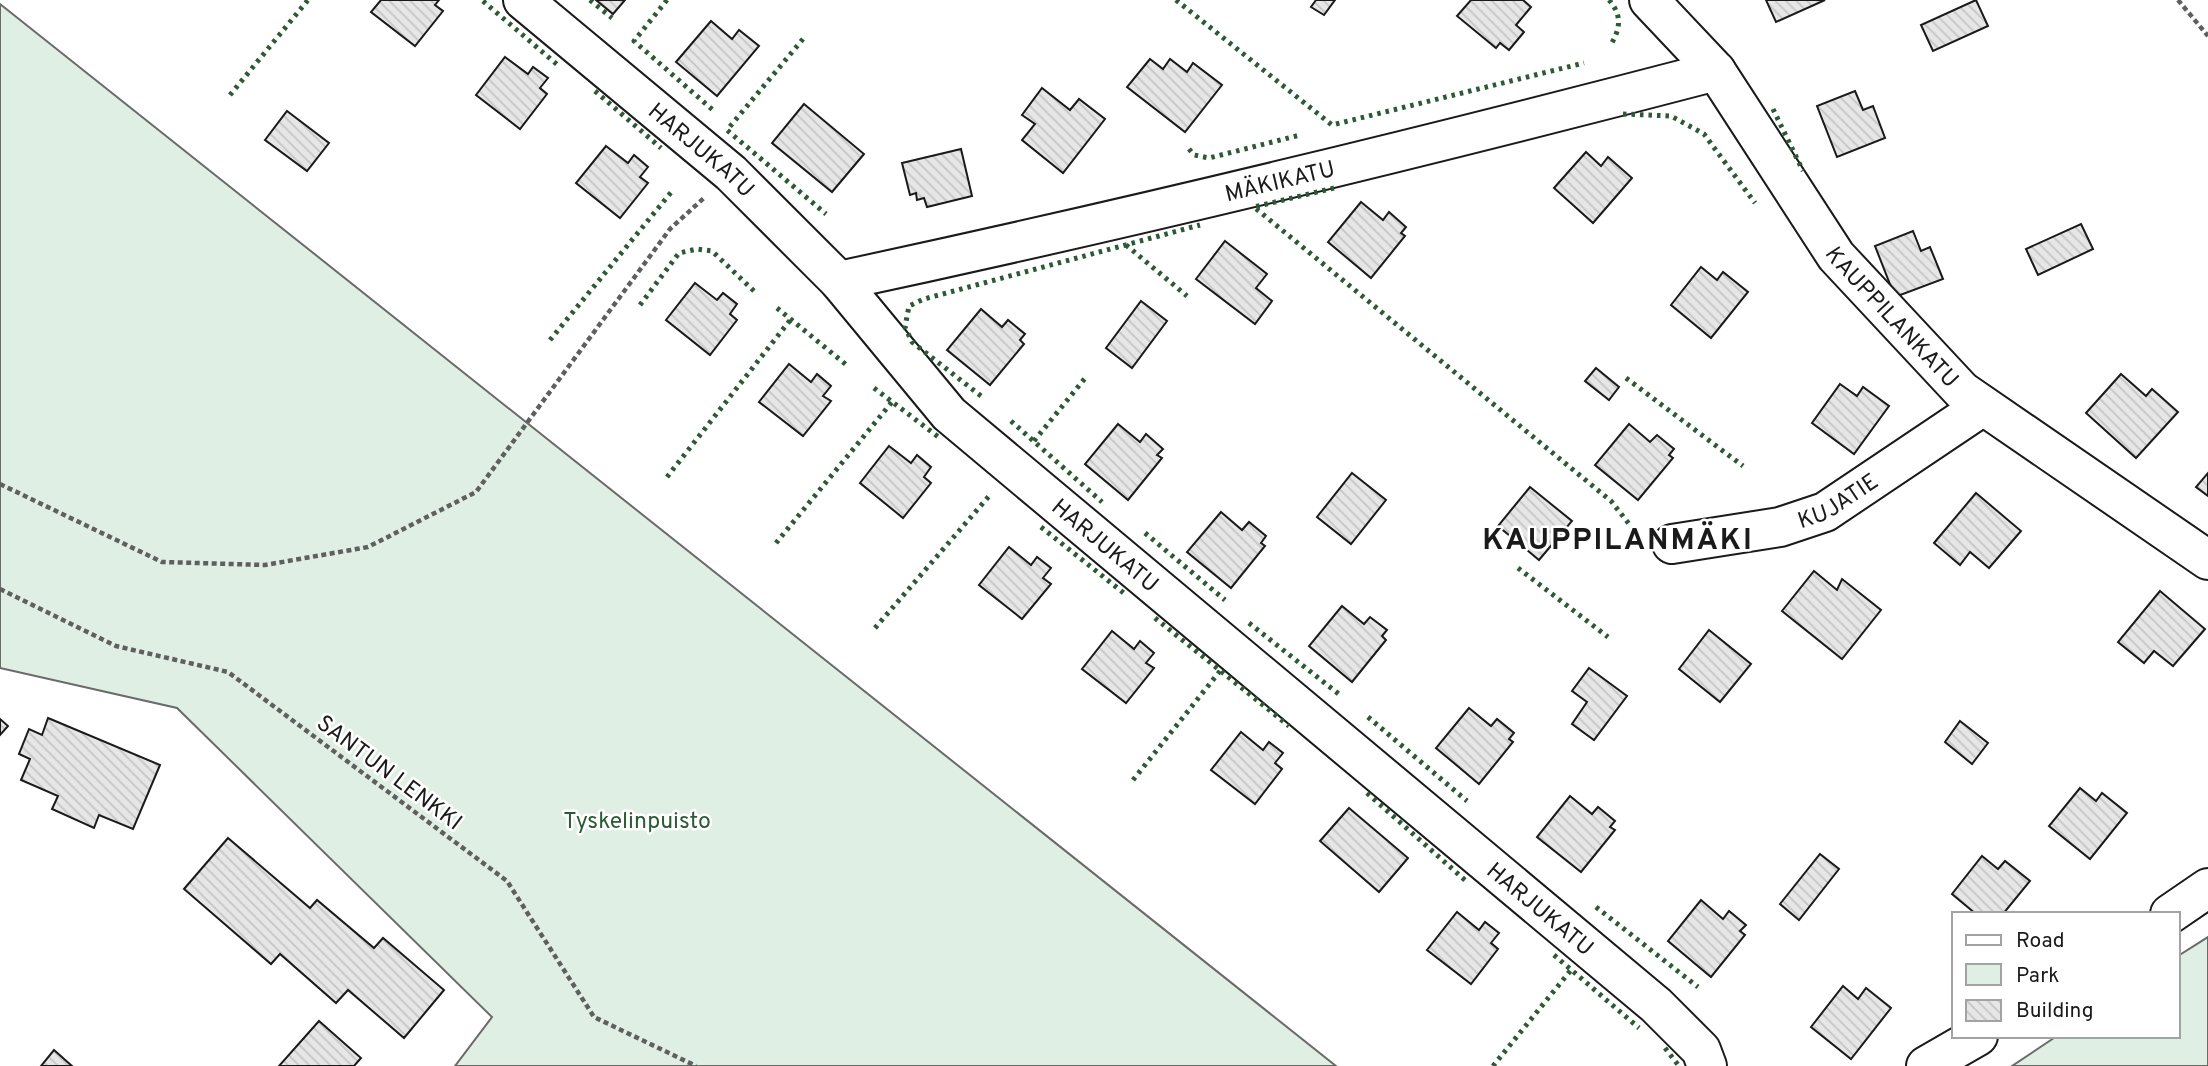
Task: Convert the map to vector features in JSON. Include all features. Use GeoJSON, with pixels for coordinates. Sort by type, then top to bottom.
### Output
{"type":"FeatureCollection","features":[{"type":"Feature","properties":{"kind":"street","name":"HARJUKATU"},"geometry":{"type":"LineString","coordinates":[[523,0],[731,173],[839,281],[949,414],[1656,1005],[1701,1050],[1707,1066]]}},
{"type":"Feature","properties":{"kind":"street","name":"KAUPPILANKATU"},"geometry":{"type":"LineString","coordinates":[[1661,4],[1716,71],[1836,256],[1962,391],[2208,560]]}},
{"type":"Feature","properties":{"kind":"street","name":"MÄKIKATU"},"geometry":{"type":"LineString","coordinates":[[839,281],[1039,238],[1543,116],[1716,71]]}},
{"type":"Feature","properties":{"kind":"street","name":"KUJATIE"},"geometry":{"type":"LineString","coordinates":[[1672,544],[1780,527],[1825,512],[1983,406]]}},
{"type":"Feature","properties":{"kind":"street"},"geometry":{"type":"LineString","coordinates":[[2173,912],[2208,888]]}},
{"type":"Feature","properties":{"kind":"street"},"geometry":{"type":"LineString","coordinates":[[1926,1066],[1975,1038]]}},
{"type":"Feature","properties":{"kind":"path"},"geometry":{"type":"LineString","coordinates":[[2178,0],[2208,36]]}},
{"type":"Feature","properties":{"kind":"path"},"geometry":{"type":"LineString","coordinates":[[0,484],[162,562],[265,565],[368,547],[476,492],[670,229],[731,173]]}},
{"type":"Feature","properties":{"kind":"path","name":"SANTUN LENKKI"},"geometry":{"type":"LineString","coordinates":[[0,589],[116,646],[228,673],[507,881],[594,1017],[696,1066]]}},
{"type":"Feature","properties":{"kind":"green space","name":"Tyskelinpuisto"},"geometry":{"type":"Polygon","coordinates":[[[0,4],[1336,1066],[455,1066],[492,1017],[177,708],[0,668],[0,4]]]}},
{"type":"Feature","properties":{"kind":"green space"},"geometry":{"type":"Polygon","coordinates":[[[2208,937],[2208,1066],[2012,1066],[2054,1038],[2180,1038],[2180,955],[2208,937]]]}},
{"type":"Feature","properties":{"kind":"building"},"geometry":{"type":"Polygon","coordinates":[[[381,0],[439,0],[435,5],[443,11],[415,46],[371,12],[381,0]]]}},
{"type":"Feature","properties":{"kind":"building"},"geometry":{"type":"Polygon","coordinates":[[[596,0],[625,0],[613,14],[596,0]]]}},
{"type":"Feature","properties":{"kind":"building"},"geometry":{"type":"Polygon","coordinates":[[[1316,0],[1335,0],[1324,15],[1311,7],[1316,0]]]}},
{"type":"Feature","properties":{"kind":"building"},"geometry":{"type":"Polygon","coordinates":[[[1471,0],[1523,0],[1531,7],[1516,25],[1524,32],[1509,50],[1500,43],[1496,48],[1457,16],[1471,0]]]}},
{"type":"Feature","properties":{"kind":"building"},"geometry":{"type":"Polygon","coordinates":[[[1766,0],[1825,0],[1776,22],[1766,0]]]}},
{"type":"Feature","properties":{"kind":"building"},"geometry":{"type":"Polygon","coordinates":[[[1976,0],[1988,26],[1933,51],[1921,25],[1976,0]]]}},
{"type":"Feature","properties":{"kind":"building"},"geometry":{"type":"Polygon","coordinates":[[[711,21],[732,39],[739,30],[759,46],[717,96],[676,62],[711,21]]]}},
{"type":"Feature","properties":{"kind":"building"},"geometry":{"type":"Polygon","coordinates":[[[505,57],[528,74],[533,67],[548,78],[540,88],[547,94],[520,129],[476,95],[505,57]]]}},
{"type":"Feature","properties":{"kind":"building"},"geometry":{"type":"Polygon","coordinates":[[[1150,59],[1163,69],[1170,59],[1187,72],[1193,63],[1222,85],[1185,132],[1127,87],[1150,59]]]}},
{"type":"Feature","properties":{"kind":"building"},"geometry":{"type":"Polygon","coordinates":[[[1042,88],[1070,110],[1079,99],[1105,119],[1063,173],[1022,140],[1035,124],[1022,115],[1042,88]]]}},
{"type":"Feature","properties":{"kind":"building"},"geometry":{"type":"Polygon","coordinates":[[[1855,91],[1863,110],[1873,106],[1885,138],[1837,157],[1817,106],[1855,91]]]}},
{"type":"Feature","properties":{"kind":"building"},"geometry":{"type":"Polygon","coordinates":[[[804,104],[864,154],[832,192],[772,143],[804,104]]]}},
{"type":"Feature","properties":{"kind":"building"},"geometry":{"type":"Polygon","coordinates":[[[287,111],[329,143],[307,171],[265,140],[287,111]]]}},
{"type":"Feature","properties":{"kind":"building"},"geometry":{"type":"Polygon","coordinates":[[[606,146],[628,163],[634,155],[648,167],[640,177],[648,183],[620,218],[576,183],[606,146]]]}},
{"type":"Feature","properties":{"kind":"building"},"geometry":{"type":"Polygon","coordinates":[[[961,149],[972,196],[927,207],[924,198],[917,200],[916,193],[910,195],[902,163],[961,149]]]}},
{"type":"Feature","properties":{"kind":"building"},"geometry":{"type":"Polygon","coordinates":[[[1586,152],[1601,166],[1608,157],[1632,178],[1593,223],[1554,188],[1586,152]]]}},
{"type":"Feature","properties":{"kind":"building"},"geometry":{"type":"Polygon","coordinates":[[[1361,202],[1383,220],[1389,212],[1406,227],[1401,233],[1405,236],[1371,278],[1328,242],[1361,202]]]}},
{"type":"Feature","properties":{"kind":"building"},"geometry":{"type":"Polygon","coordinates":[[[2081,224],[2093,249],[2038,275],[2026,249],[2081,224]]]}},
{"type":"Feature","properties":{"kind":"building"},"geometry":{"type":"Polygon","coordinates":[[[1913,231],[1921,251],[1930,247],[1943,279],[1895,297],[1875,246],[1913,231]]]}},
{"type":"Feature","properties":{"kind":"building"},"geometry":{"type":"Polygon","coordinates":[[[1225,241],[1267,274],[1256,288],[1272,301],[1255,324],[1196,279],[1225,241]]]}},
{"type":"Feature","properties":{"kind":"building"},"geometry":{"type":"Polygon","coordinates":[[[1701,267],[1717,280],[1723,272],[1748,292],[1711,338],[1671,305],[1701,267]]]}},
{"type":"Feature","properties":{"kind":"building"},"geometry":{"type":"Polygon","coordinates":[[[695,283],[717,300],[723,293],[737,304],[730,314],[737,320],[710,355],[666,320],[695,283]]]}},
{"type":"Feature","properties":{"kind":"building"},"geometry":{"type":"Polygon","coordinates":[[[1141,301],[1167,321],[1132,368],[1106,348],[1141,301]]]}},
{"type":"Feature","properties":{"kind":"building"},"geometry":{"type":"Polygon","coordinates":[[[981,309],[1002,327],[1008,320],[1025,334],[1020,340],[1024,344],[990,385],[947,350],[981,309]]]}},
{"type":"Feature","properties":{"kind":"building"},"geometry":{"type":"Polygon","coordinates":[[[789,364],[811,382],[817,374],[831,386],[823,396],[831,401],[803,436],[759,402],[789,364]]]}},
{"type":"Feature","properties":{"kind":"building"},"geometry":{"type":"Polygon","coordinates":[[[1596,368],[1619,387],[1609,400],[1585,381],[1596,368]]]}},
{"type":"Feature","properties":{"kind":"building"},"geometry":{"type":"Polygon","coordinates":[[[2121,374],[2146,396],[2152,389],[2178,412],[2136,458],[2086,413],[2121,374]]]}},
{"type":"Feature","properties":{"kind":"building"},"geometry":{"type":"Polygon","coordinates":[[[1840,384],[1857,396],[1863,387],[1889,406],[1854,454],[1812,423],[1840,384]]]}},
{"type":"Feature","properties":{"kind":"building"},"geometry":{"type":"Polygon","coordinates":[[[1118,424],[1140,442],[1146,434],[1163,449],[1157,455],[1162,458],[1128,500],[1085,464],[1118,424]]]}},
{"type":"Feature","properties":{"kind":"building"},"geometry":{"type":"Polygon","coordinates":[[[1629,424],[1650,442],[1657,435],[1674,449],[1669,455],[1673,458],[1638,500],[1595,465],[1629,424]]]}},
{"type":"Feature","properties":{"kind":"building"},"geometry":{"type":"Polygon","coordinates":[[[889,446],[911,463],[917,455],[931,467],[924,477],[931,483],[903,518],[860,483],[889,446]]]}},
{"type":"Feature","properties":{"kind":"building"},"geometry":{"type":"Polygon","coordinates":[[[1352,473],[1386,500],[1351,544],[1317,517],[1352,473]]]}},
{"type":"Feature","properties":{"kind":"building"},"geometry":{"type":"Polygon","coordinates":[[[2208,473],[2208,496],[2196,487],[2208,473]]]}},
{"type":"Feature","properties":{"kind":"building"},"geometry":{"type":"Polygon","coordinates":[[[1530,487],[1572,521],[1539,560],[1498,526],[1530,487]]]}},
{"type":"Feature","properties":{"kind":"building"},"geometry":{"type":"Polygon","coordinates":[[[1976,493],[2021,531],[1989,568],[1970,552],[1960,565],[1934,543],[1976,493]]]}},
{"type":"Feature","properties":{"kind":"building"},"geometry":{"type":"Polygon","coordinates":[[[1221,512],[1242,530],[1249,522],[1266,536],[1261,543],[1265,546],[1231,588],[1187,552],[1221,512]]]}},
{"type":"Feature","properties":{"kind":"building"},"geometry":{"type":"Polygon","coordinates":[[[1009,547],[1031,565],[1037,557],[1051,568],[1043,578],[1051,584],[1022,619],[979,585],[1009,547]]]}},
{"type":"Feature","properties":{"kind":"building"},"geometry":{"type":"Polygon","coordinates":[[[1814,571],[1837,590],[1842,579],[1881,610],[1842,659],[1782,611],[1814,571]]]}},
{"type":"Feature","properties":{"kind":"building"},"geometry":{"type":"Polygon","coordinates":[[[2160,591],[2205,629],[2173,666],[2154,651],[2144,663],[2118,642],[2160,591]]]}},
{"type":"Feature","properties":{"kind":"building"},"geometry":{"type":"Polygon","coordinates":[[[1342,606],[1364,624],[1370,617],[1387,630],[1382,636],[1386,640],[1352,682],[1309,646],[1342,606]]]}},
{"type":"Feature","properties":{"kind":"building"},"geometry":{"type":"Polygon","coordinates":[[[1709,630],[1751,664],[1720,702],[1679,669],[1709,630]]]}},
{"type":"Feature","properties":{"kind":"building"},"geometry":{"type":"Polygon","coordinates":[[[1112,631],[1134,649],[1140,641],[1154,653],[1146,663],[1154,668],[1126,703],[1082,669],[1112,631]]]}},
{"type":"Feature","properties":{"kind":"building"},"geometry":{"type":"Polygon","coordinates":[[[1589,668],[1627,696],[1594,740],[1572,724],[1587,702],[1572,691],[1589,668]]]}},
{"type":"Feature","properties":{"kind":"building"},"geometry":{"type":"Polygon","coordinates":[[[1469,708],[1491,726],[1497,719],[1514,733],[1509,739],[1513,742],[1479,784],[1436,748],[1469,708]]]}},
{"type":"Feature","properties":{"kind":"building"},"geometry":{"type":"Polygon","coordinates":[[[48,718],[160,765],[133,829],[99,815],[94,828],[52,809],[58,796],[21,780],[30,759],[19,754],[29,729],[42,735],[48,718]]]}},
{"type":"Feature","properties":{"kind":"building"},"geometry":{"type":"Polygon","coordinates":[[[0,719],[8,726],[0,735],[0,719]]]}},
{"type":"Feature","properties":{"kind":"building"},"geometry":{"type":"Polygon","coordinates":[[[1960,721],[1988,743],[1972,764],[1945,742],[1960,721]]]}},
{"type":"Feature","properties":{"kind":"building"},"geometry":{"type":"Polygon","coordinates":[[[1241,732],[1263,750],[1269,742],[1283,753],[1275,763],[1282,769],[1255,804],[1211,770],[1241,732]]]}},
{"type":"Feature","properties":{"kind":"building"},"geometry":{"type":"Polygon","coordinates":[[[2080,788],[2096,801],[2102,793],[2127,813],[2090,859],[2049,826],[2080,788]]]}},
{"type":"Feature","properties":{"kind":"building"},"geometry":{"type":"Polygon","coordinates":[[[1570,796],[1592,814],[1598,807],[1615,821],[1610,827],[1615,830],[1581,872],[1537,837],[1570,796]]]}},
{"type":"Feature","properties":{"kind":"building"},"geometry":{"type":"Polygon","coordinates":[[[1349,808],[1408,858],[1379,892],[1320,841],[1349,808]]]}},
{"type":"Feature","properties":{"kind":"building"},"geometry":{"type":"Polygon","coordinates":[[[228,838],[310,908],[317,900],[374,948],[383,938],[444,990],[404,1038],[348,990],[336,1003],[280,954],[271,964],[184,889],[228,838]]]}},
{"type":"Feature","properties":{"kind":"building"},"geometry":{"type":"Polygon","coordinates":[[[1820,854],[1839,869],[1799,920],[1780,904],[1820,854]]]}},
{"type":"Feature","properties":{"kind":"building"},"geometry":{"type":"Polygon","coordinates":[[[1982,856],[1998,869],[2005,861],[2030,881],[2005,912],[1974,912],[1952,894],[1982,856]]]}},
{"type":"Feature","properties":{"kind":"building"},"geometry":{"type":"Polygon","coordinates":[[[1701,900],[1723,919],[1729,911],[1746,925],[1740,931],[1745,935],[1711,977],[1668,941],[1701,900]]]}},
{"type":"Feature","properties":{"kind":"building"},"geometry":{"type":"Polygon","coordinates":[[[1457,912],[1479,930],[1485,922],[1499,933],[1491,943],[1498,949],[1471,984],[1427,950],[1457,912]]]}},
{"type":"Feature","properties":{"kind":"building"},"geometry":{"type":"Polygon","coordinates":[[[1843,986],[1858,999],[1866,988],[1891,1008],[1851,1059],[1811,1027],[1843,986]]]}},
{"type":"Feature","properties":{"kind":"building"},"geometry":{"type":"Polygon","coordinates":[[[319,1021],[361,1058],[354,1066],[279,1066],[319,1021]]]}},
{"type":"Feature","properties":{"kind":"building"},"geometry":{"type":"Polygon","coordinates":[[[54,1050],[72,1066],[41,1066],[54,1050]]]}},
{"type":"Feature","properties":{"kind":"hedge"},"geometry":{"type":"LineString","coordinates":[[230,95],[308,0]]}},
{"type":"Feature","properties":{"kind":"hedge"},"geometry":{"type":"LineString","coordinates":[[590,0],[612,18]]}},
{"type":"Feature","properties":{"kind":"hedge"},"geometry":{"type":"LineString","coordinates":[[667,0],[634,41],[714,111]]}},
{"type":"Feature","properties":{"kind":"hedge"},"geometry":{"type":"LineString","coordinates":[[1176,0],[1332,125],[1584,63]]}},
{"type":"Feature","properties":{"kind":"hedge"},"geometry":{"type":"LineString","coordinates":[[1609,0],[1618,17],[1616,34],[1610,46]]}},
{"type":"Feature","properties":{"kind":"hedge"},"geometry":{"type":"LineString","coordinates":[[483,1],[560,67]]}},
{"type":"Feature","properties":{"kind":"hedge"},"geometry":{"type":"LineString","coordinates":[[803,39],[727,130],[826,214]]}},
{"type":"Feature","properties":{"kind":"hedge"},"geometry":{"type":"LineString","coordinates":[[595,91],[661,148]]}},
{"type":"Feature","properties":{"kind":"hedge"},"geometry":{"type":"LineString","coordinates":[[1773,109],[1803,171]]}},
{"type":"Feature","properties":{"kind":"hedge"},"geometry":{"type":"LineString","coordinates":[[1623,114],[1671,116],[1704,134],[1755,203]]}},
{"type":"Feature","properties":{"kind":"hedge"},"geometry":{"type":"LineString","coordinates":[[1189,149],[1194,155],[1209,158],[1300,135]]}},
{"type":"Feature","properties":{"kind":"hedge"},"geometry":{"type":"LineString","coordinates":[[1334,188],[1254,207],[1611,501],[1633,529]]}},
{"type":"Feature","properties":{"kind":"hedge"},"geometry":{"type":"LineString","coordinates":[[550,340],[673,190]]}},
{"type":"Feature","properties":{"kind":"hedge"},"geometry":{"type":"LineString","coordinates":[[981,396],[912,342],[905,327],[909,306],[924,299],[1200,225]]}},
{"type":"Feature","properties":{"kind":"hedge"},"geometry":{"type":"LineString","coordinates":[[1126,245],[1187,296]]}},
{"type":"Feature","properties":{"kind":"hedge"},"geometry":{"type":"LineString","coordinates":[[640,305],[679,253],[697,249],[712,251],[755,292]]}},
{"type":"Feature","properties":{"kind":"hedge"},"geometry":{"type":"LineString","coordinates":[[777,308],[849,367]]}},
{"type":"Feature","properties":{"kind":"hedge"},"geometry":{"type":"LineString","coordinates":[[667,477],[791,319]]}},
{"type":"Feature","properties":{"kind":"hedge"},"geometry":{"type":"LineString","coordinates":[[1034,441],[1086,377]]}},
{"type":"Feature","properties":{"kind":"hedge"},"geometry":{"type":"LineString","coordinates":[[1626,378],[1743,466]]}},
{"type":"Feature","properties":{"kind":"hedge"},"geometry":{"type":"LineString","coordinates":[[874,388],[941,439]]}},
{"type":"Feature","properties":{"kind":"hedge"},"geometry":{"type":"LineString","coordinates":[[776,543],[892,402]]}},
{"type":"Feature","properties":{"kind":"hedge"},"geometry":{"type":"LineString","coordinates":[[1011,421],[1102,502]]}},
{"type":"Feature","properties":{"kind":"hedge"},"geometry":{"type":"LineString","coordinates":[[875,628],[990,495]]}},
{"type":"Feature","properties":{"kind":"hedge"},"geometry":{"type":"LineString","coordinates":[[1041,527],[1125,594]]}},
{"type":"Feature","properties":{"kind":"hedge"},"geometry":{"type":"LineString","coordinates":[[1145,533],[1225,600]]}},
{"type":"Feature","properties":{"kind":"hedge"},"geometry":{"type":"LineString","coordinates":[[1518,568],[1608,637]]}},
{"type":"Feature","properties":{"kind":"hedge"},"geometry":{"type":"LineString","coordinates":[[1155,618],[1289,726]]}},
{"type":"Feature","properties":{"kind":"hedge"},"geometry":{"type":"LineString","coordinates":[[1249,623],[1340,695]]}},
{"type":"Feature","properties":{"kind":"hedge"},"geometry":{"type":"LineString","coordinates":[[1133,780],[1220,671]]}},
{"type":"Feature","properties":{"kind":"hedge"},"geometry":{"type":"LineString","coordinates":[[1368,717],[1467,801]]}},
{"type":"Feature","properties":{"kind":"hedge"},"geometry":{"type":"LineString","coordinates":[[1367,793],[1466,881]]}},
{"type":"Feature","properties":{"kind":"hedge"},"geometry":{"type":"LineString","coordinates":[[1596,907],[1698,987]]}},
{"type":"Feature","properties":{"kind":"hedge"},"geometry":{"type":"LineString","coordinates":[[1554,955],[1639,1028]]}},
{"type":"Feature","properties":{"kind":"hedge"},"geometry":{"type":"LineString","coordinates":[[1493,1066],[1571,970]]}},
{"type":"Feature","properties":{"kind":"hedge"},"geometry":{"type":"LineString","coordinates":[[1665,1048],[1679,1066]]}},
{"type":"Feature","properties":{"kind":"district","name":"KAUPPILANMÄKI"},"geometry":{"type":"Point","coordinates":[1618,539]}}]}
